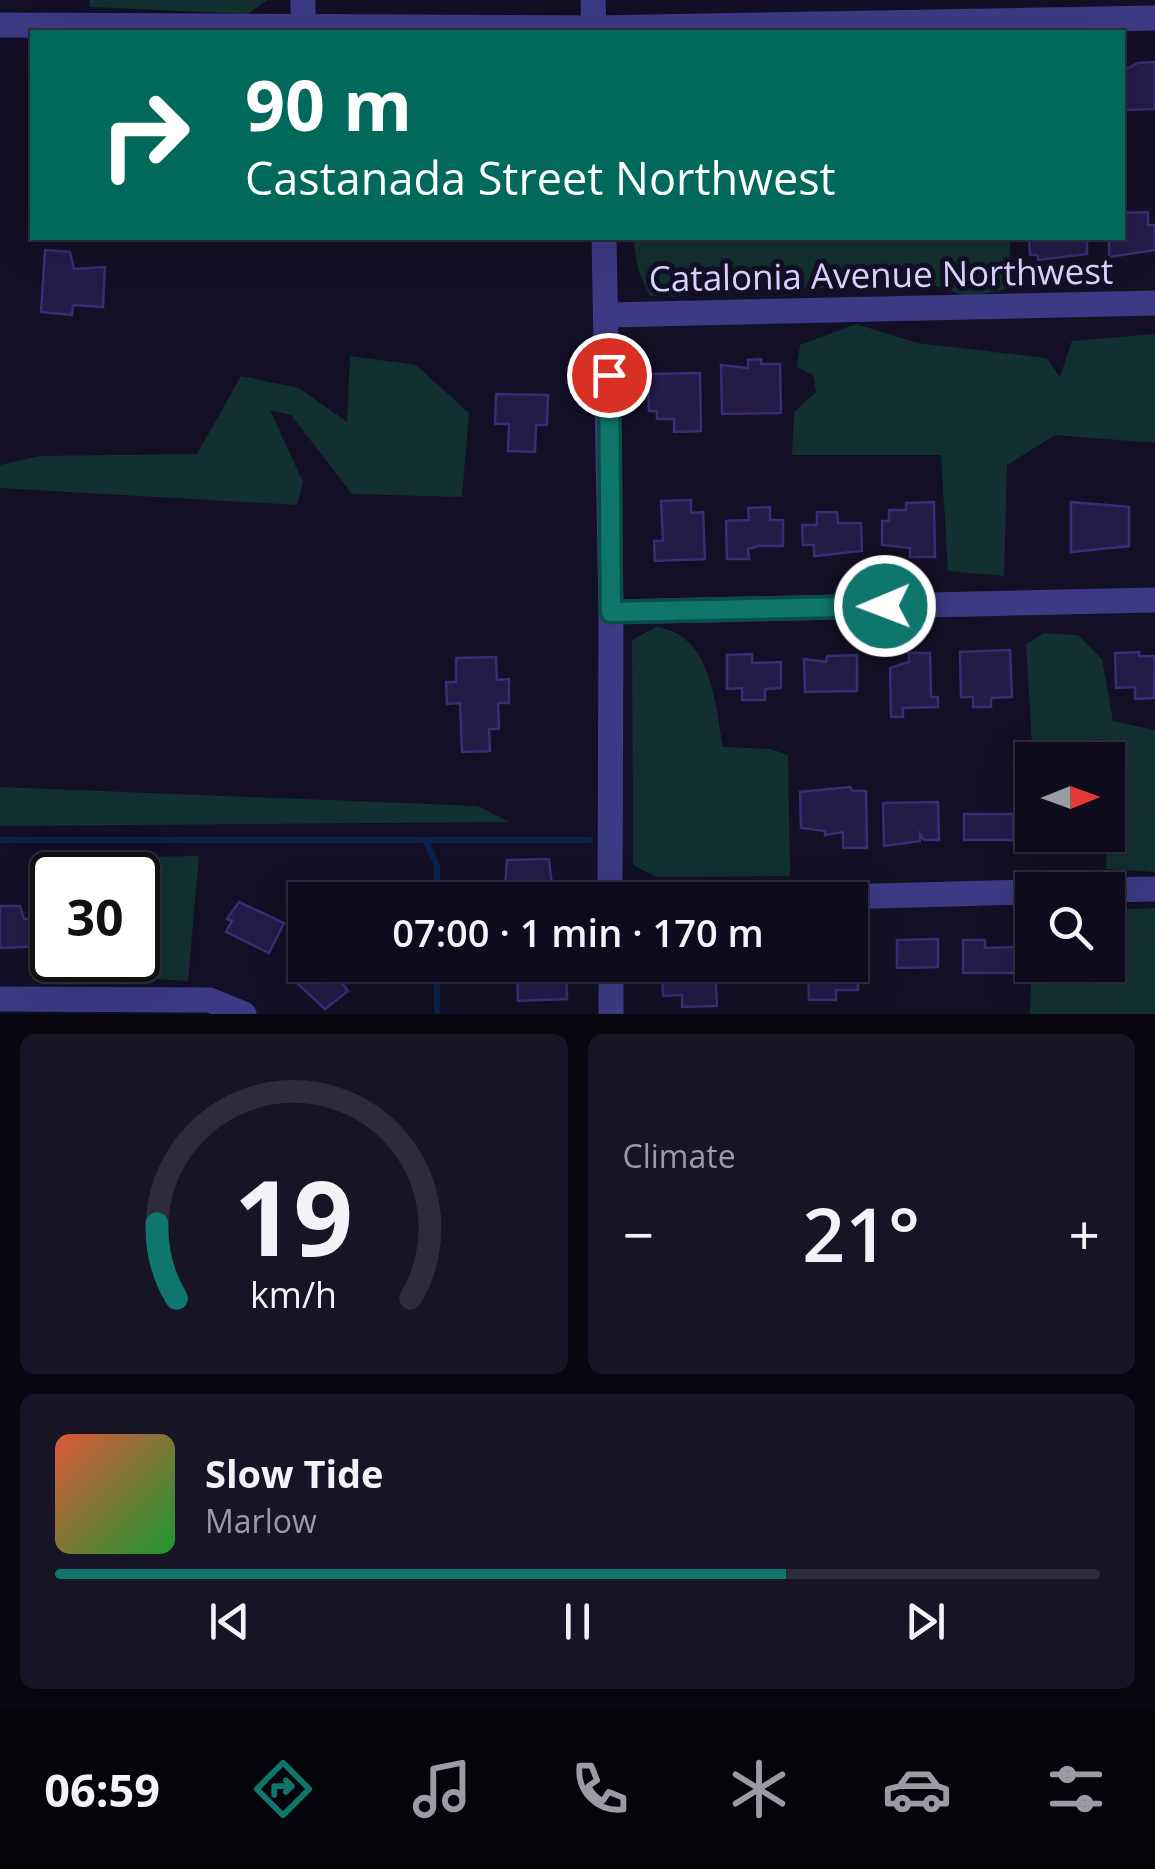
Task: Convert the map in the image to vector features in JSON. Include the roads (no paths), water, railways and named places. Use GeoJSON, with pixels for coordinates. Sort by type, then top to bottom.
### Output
{"type":"FeatureCollection","features":[{"type":"Feature","properties":{"kind":"street"},"geometry":{"type":"LineString","coordinates":[[303,0],[303,27]]}},
{"type":"Feature","properties":{"kind":"street"},"geometry":{"type":"LineString","coordinates":[[593,0],[594,30]]}},
{"type":"Feature","properties":{"kind":"street"},"geometry":{"type":"LineString","coordinates":[[0,25],[594,30],[1155,18]]}},
{"type":"Feature","properties":{"kind":"street"},"geometry":{"type":"LineString","coordinates":[[604,240],[611,612],[610,882]]}},
{"type":"Feature","properties":{"kind":"street","name":"Catalonia Avenue Northwest"},"geometry":{"type":"LineString","coordinates":[[608,315],[1155,303]]}},
{"type":"Feature","properties":{"kind":"street"},"geometry":{"type":"LineString","coordinates":[[611,612],[1155,600]]}},
{"type":"Feature","properties":{"kind":"street"},"geometry":{"type":"LineString","coordinates":[[1125,890],[1155,889]]}},
{"type":"Feature","properties":{"kind":"street"},"geometry":{"type":"LineString","coordinates":[[868,896],[1015,892]]}},
{"type":"Feature","properties":{"kind":"street"},"geometry":{"type":"LineString","coordinates":[[611,982],[612,1014]]}},
{"type":"Feature","properties":{"kind":"street"},"geometry":{"type":"LineString","coordinates":[[0,999],[210,1000],[244,1014]]}},
{"type":"Feature","properties":{"kind":"waterway"},"geometry":{"type":"LineString","coordinates":[[0,840],[590,840]]}},
{"type":"Feature","properties":{"kind":"waterway"},"geometry":{"type":"LineString","coordinates":[[425,840],[437,865],[437,882]]}},
{"type":"Feature","properties":{"kind":"waterway"},"geometry":{"type":"LineString","coordinates":[[437,982],[437,1014]]}}]}
